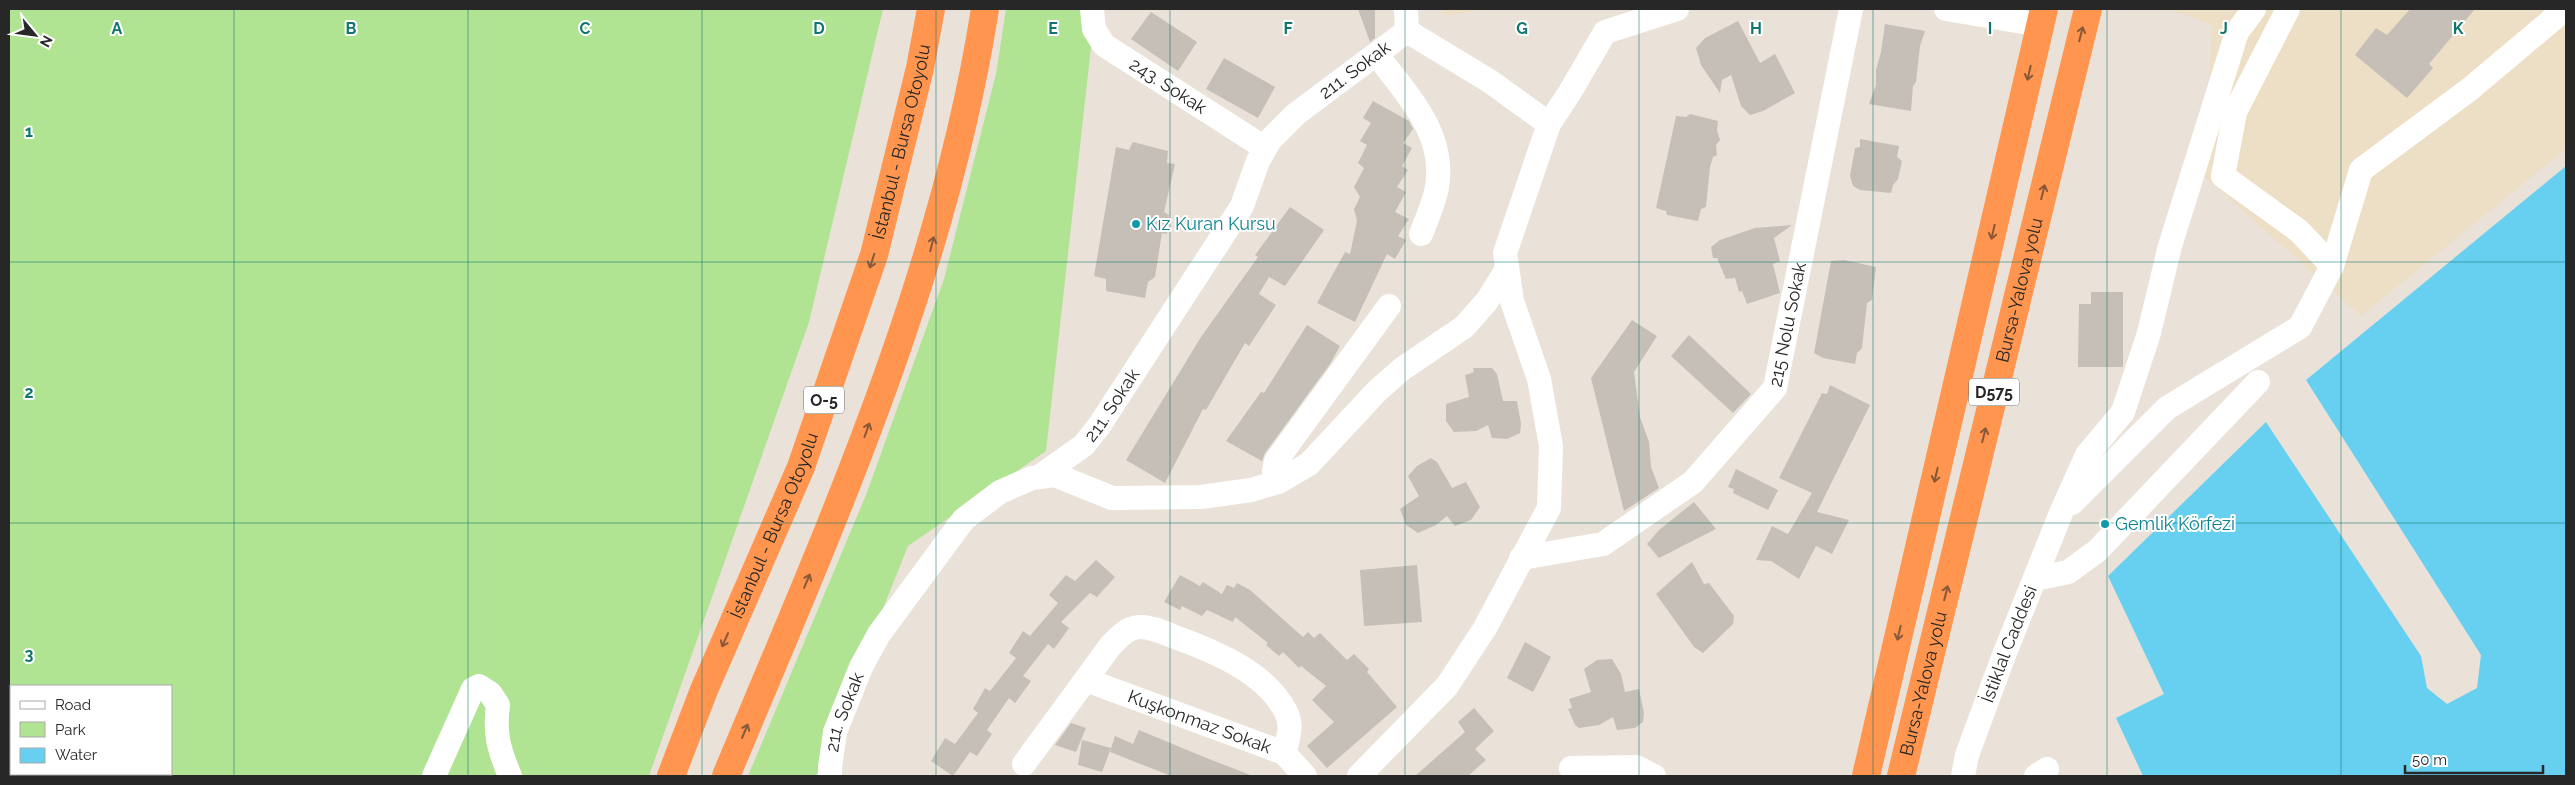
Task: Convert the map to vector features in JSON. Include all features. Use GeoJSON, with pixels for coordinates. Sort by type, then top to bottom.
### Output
{"type":"FeatureCollection","features":[{"type":"Feature","properties":{"kind":"highway","name":"İstanbul - Bursa Otoyolu"},"geometry":{"type":"LineString","coordinates":[[671,776],[704,690],[801,467],[874,254],[920,68],[929,9]]}},
{"type":"Feature","properties":{"kind":"highway"},"geometry":{"type":"LineString","coordinates":[[726,776],[846,487],[924,273],[976,70],[985,9]]}},
{"type":"Feature","properties":{"kind":"highway","name":"Bursa-Yalova yolu"},"geometry":{"type":"LineString","coordinates":[[1901,776],[2088,9]]}},
{"type":"Feature","properties":{"kind":"highway","name":"Bursa-Yalova yolu"},"geometry":{"type":"LineString","coordinates":[[1866,776],[2042,17]]}},
{"type":"Feature","properties":{"kind":"street","name":"243. Sokak"},"geometry":{"type":"LineString","coordinates":[[1092,9],[1094,29],[1104,44],[1265,148]]}},
{"type":"Feature","properties":{"kind":"street"},"geometry":{"type":"LineString","coordinates":[[1359,776],[1447,686],[1486,628],[1521,558],[1549,508],[1551,446],[1539,379],[1512,301],[1505,254],[1549,124],[1605,32],[1677,9]]}},
{"type":"Feature","properties":{"kind":"street","name":"215 Nolu Sokak"},"geometry":{"type":"LineString","coordinates":[[1521,558],[1603,544],[1693,482],[1775,388],[1851,9]]}},
{"type":"Feature","properties":{"kind":"street"},"geometry":{"type":"LineString","coordinates":[[1946,9],[2042,17]]}},
{"type":"Feature","properties":{"kind":"street","name":"İstiklal Caddesi"},"geometry":{"type":"LineString","coordinates":[[1963,776],[1970,746],[2035,579],[2087,455],[2123,412],[2149,333],[2170,246],[2237,32],[2254,9]]}},
{"type":"Feature","properties":{"kind":"street"},"geometry":{"type":"LineString","coordinates":[[2288,9],[2235,112],[2223,176],[2299,231],[2332,266]]}},
{"type":"Feature","properties":{"kind":"street"},"geometry":{"type":"LineString","coordinates":[[2062,513],[2167,408],[2300,328],[2332,266],[2361,170],[2470,89],[2565,9]]}},
{"type":"Feature","properties":{"kind":"street","name":"211. Sokak"},"geometry":{"type":"LineString","coordinates":[[830,776],[835,732],[861,667],[884,627],[964,519],[1000,492],[1039,478],[1084,445],[1099,426],[1242,206],[1258,161],[1270,140],[1296,114],[1377,55],[1406,20]]}},
{"type":"Feature","properties":{"kind":"street"},"geometry":{"type":"LineString","coordinates":[[1406,20],[1549,124]]}},
{"type":"Feature","properties":{"kind":"street"},"geometry":{"type":"LineString","coordinates":[[1377,55],[1426,120],[1436,145],[1438,159],[1436,188],[1421,234]]}},
{"type":"Feature","properties":{"kind":"street"},"geometry":{"type":"LineString","coordinates":[[1039,478],[1055,475],[1112,498],[1201,497],[1251,490],[1278,482],[1309,464],[1389,380],[1464,327],[1487,301],[1507,269]]}},
{"type":"Feature","properties":{"kind":"street"},"geometry":{"type":"LineString","coordinates":[[1278,482],[1274,472],[1279,456],[1389,306]]}},
{"type":"Feature","properties":{"kind":"street"},"geometry":{"type":"LineString","coordinates":[[2035,579],[2068,572],[2097,551],[2258,382]]}},
{"type":"Feature","properties":{"kind":"street"},"geometry":{"type":"LineString","coordinates":[[1024,764],[1111,646],[1126,630],[1140,627],[1178,638],[1236,663],[1271,692],[1286,712],[1291,728],[1284,753]]}},
{"type":"Feature","properties":{"kind":"street","name":"Kuşkonmaz Sokak"},"geometry":{"type":"LineString","coordinates":[[1086,680],[1284,753],[1305,776]]}},
{"type":"Feature","properties":{"kind":"street"},"geometry":{"type":"LineString","coordinates":[[434,776],[473,689],[479,686],[490,693],[498,705],[495,726],[500,752],[510,776]]}},
{"type":"Feature","properties":{"kind":"street"},"geometry":{"type":"LineString","coordinates":[[1571,768],[1636,768],[1654,776]]}},
{"type":"Feature","properties":{"kind":"shaded area"},"geometry":{"type":"Polygon","coordinates":[[[1440,9],[1486,9],[1446,16],[1440,9]]]}},
{"type":"Feature","properties":{"kind":"shaded area"},"geometry":{"type":"Polygon","coordinates":[[[2170,9],[2566,9],[2566,149],[2361,316],[2204,176],[2212,25],[2170,9]]]}},
{"type":"Feature","properties":{"kind":"green space"},"geometry":{"type":"Polygon","coordinates":[[[9,9],[883,9],[809,322],[649,776],[9,776],[9,9]]]}},
{"type":"Feature","properties":{"kind":"green space"},"geometry":{"type":"Polygon","coordinates":[[[1006,9],[1104,9],[1091,47],[1046,451],[908,546],[816,776],[748,776],[866,495],[944,279],[996,74],[1006,9]]]}},
{"type":"Feature","properties":{"kind":"water"},"geometry":{"type":"Polygon","coordinates":[[[2566,166],[2566,776],[2143,776],[2116,718],[2164,694],[2108,576],[2266,422],[2421,656],[2427,688],[2447,704],[2477,688],[2481,655],[2306,380],[2566,166]]]}},
{"type":"Feature","properties":{"kind":"building"},"geometry":{"type":"Polygon","coordinates":[[[1358,9],[1375,9],[1375,38],[1370,42],[1358,9]]]}},
{"type":"Feature","properties":{"kind":"building"},"geometry":{"type":"Polygon","coordinates":[[[2410,9],[2475,9],[2429,64],[2433,68],[2407,98],[2355,55],[2376,28],[2387,35],[2410,9]]]}},
{"type":"Feature","properties":{"kind":"building"},"geometry":{"type":"Polygon","coordinates":[[[1151,12],[1197,42],[1178,71],[1131,39],[1151,12]]]}},
{"type":"Feature","properties":{"kind":"building"},"geometry":{"type":"Polygon","coordinates":[[[1738,21],[1760,63],[1775,54],[1795,93],[1763,111],[1750,115],[1741,106],[1731,75],[1722,80],[1720,93],[1701,65],[1696,48],[1705,38],[1738,21]]]}},
{"type":"Feature","properties":{"kind":"building"},"geometry":{"type":"Polygon","coordinates":[[[1885,24],[1925,31],[1920,46],[1916,82],[1913,86],[1911,111],[1869,104],[1876,85],[1876,70],[1885,24]]]}},
{"type":"Feature","properties":{"kind":"building"},"geometry":{"type":"Polygon","coordinates":[[[1224,58],[1275,87],[1258,118],[1206,89],[1224,58]]]}},
{"type":"Feature","properties":{"kind":"building"},"geometry":{"type":"Polygon","coordinates":[[[1373,101],[1409,121],[1413,129],[1403,143],[1412,148],[1402,166],[1408,170],[1397,187],[1406,192],[1395,212],[1409,219],[1398,236],[1406,240],[1395,259],[1387,254],[1355,322],[1317,303],[1345,252],[1350,254],[1357,221],[1354,209],[1360,197],[1354,187],[1364,168],[1358,163],[1367,145],[1360,141],[1371,123],[1363,118],[1373,101]]]}},
{"type":"Feature","properties":{"kind":"building"},"geometry":{"type":"Polygon","coordinates":[[[1690,114],[1718,121],[1717,130],[1720,140],[1716,145],[1717,155],[1713,157],[1710,167],[1706,207],[1701,209],[1698,221],[1667,215],[1666,211],[1656,208],[1676,116],[1686,117],[1690,114]]]}},
{"type":"Feature","properties":{"kind":"building"},"geometry":{"type":"Polygon","coordinates":[[[1860,139],[1899,146],[1897,157],[1902,161],[1898,179],[1893,185],[1891,193],[1860,190],[1853,186],[1850,176],[1855,148],[1860,147],[1860,139]]]}},
{"type":"Feature","properties":{"kind":"building","name":"Kız Kuran Kursu"},"geometry":{"type":"Polygon","coordinates":[[[1133,142],[1168,151],[1167,163],[1175,164],[1164,212],[1169,215],[1167,234],[1162,233],[1155,277],[1148,282],[1145,298],[1106,291],[1106,279],[1094,276],[1116,147],[1129,150],[1133,142]]]}},
{"type":"Feature","properties":{"kind":"building"},"geometry":{"type":"Polygon","coordinates":[[[1290,207],[1324,230],[1285,286],[1269,277],[1259,294],[1276,305],[1249,346],[1245,343],[1206,410],[1203,409],[1165,483],[1126,460],[1201,337],[1258,257],[1255,255],[1290,207]]]}},
{"type":"Feature","properties":{"kind":"building"},"geometry":{"type":"Polygon","coordinates":[[[1792,225],[1774,238],[1780,261],[1773,264],[1780,293],[1747,304],[1742,291],[1739,292],[1735,278],[1726,279],[1717,258],[1713,258],[1711,247],[1720,240],[1755,228],[1792,225]]]}},
{"type":"Feature","properties":{"kind":"building"},"geometry":{"type":"Polygon","coordinates":[[[1844,260],[1876,267],[1872,300],[1867,303],[1862,348],[1857,353],[1855,364],[1823,358],[1814,353],[1831,261],[1844,260]]]}},
{"type":"Feature","properties":{"kind":"building"},"geometry":{"type":"Polygon","coordinates":[[[2091,292],[2123,292],[2123,367],[2078,367],[2079,304],[2091,304],[2091,292]]]}},
{"type":"Feature","properties":{"kind":"building"},"geometry":{"type":"Polygon","coordinates":[[[1632,320],[1657,336],[1634,372],[1640,417],[1649,442],[1651,467],[1659,488],[1624,511],[1591,378],[1632,320]]]}},
{"type":"Feature","properties":{"kind":"building"},"geometry":{"type":"Polygon","coordinates":[[[1307,325],[1340,346],[1330,364],[1265,453],[1262,461],[1226,441],[1261,392],[1264,393],[1307,325]]]}},
{"type":"Feature","properties":{"kind":"building"},"geometry":{"type":"Polygon","coordinates":[[[1689,335],[1751,394],[1733,413],[1671,356],[1689,335]]]}},
{"type":"Feature","properties":{"kind":"building"},"geometry":{"type":"Polygon","coordinates":[[[1473,368],[1492,368],[1497,374],[1503,401],[1517,401],[1521,424],[1520,433],[1507,439],[1492,438],[1488,425],[1476,431],[1454,432],[1446,421],[1446,404],[1469,397],[1465,375],[1474,372],[1473,368]]]}},
{"type":"Feature","properties":{"kind":"building"},"geometry":{"type":"Polygon","coordinates":[[[1830,385],[1870,405],[1817,512],[1849,520],[1832,554],[1816,546],[1799,579],[1771,561],[1756,560],[1772,526],[1788,534],[1812,493],[1779,478],[1822,393],[1827,394],[1830,385]]]}},
{"type":"Feature","properties":{"kind":"building"},"geometry":{"type":"Polygon","coordinates":[[[1431,458],[1437,462],[1452,488],[1466,482],[1480,507],[1471,520],[1455,526],[1447,516],[1436,525],[1418,533],[1406,525],[1400,509],[1419,496],[1408,476],[1417,466],[1431,458]]]}},
{"type":"Feature","properties":{"kind":"building"},"geometry":{"type":"Polygon","coordinates":[[[1736,469],[1778,490],[1768,510],[1733,493],[1734,489],[1728,487],[1736,469]]]}},
{"type":"Feature","properties":{"kind":"building"},"geometry":{"type":"Polygon","coordinates":[[[1694,502],[1716,529],[1659,558],[1647,544],[1659,530],[1694,502]]]}},
{"type":"Feature","properties":{"kind":"building"},"geometry":{"type":"Polygon","coordinates":[[[1096,560],[1115,577],[1097,597],[1090,593],[1061,622],[1069,628],[1054,649],[1048,644],[1023,676],[1031,681],[1015,703],[1009,698],[987,730],[992,734],[977,756],[970,752],[953,776],[931,761],[945,738],[955,744],[978,713],[973,709],[985,688],[990,691],[1016,658],[1009,653],[1023,631],[1030,636],[1058,603],[1049,595],[1066,575],[1075,581],[1096,560]]]}},
{"type":"Feature","properties":{"kind":"building"},"geometry":{"type":"Polygon","coordinates":[[[1692,562],[1704,584],[1709,583],[1734,616],[1733,624],[1703,653],[1694,647],[1656,594],[1692,562]]]}},
{"type":"Feature","properties":{"kind":"building"},"geometry":{"type":"Polygon","coordinates":[[[1417,565],[1422,622],[1364,626],[1360,570],[1417,565]]]}},
{"type":"Feature","properties":{"kind":"building"},"geometry":{"type":"Polygon","coordinates":[[[1180,575],[1200,586],[1203,582],[1222,594],[1227,585],[1234,588],[1237,583],[1250,590],[1303,637],[1308,632],[1314,638],[1320,633],[1347,660],[1354,654],[1369,669],[1367,672],[1397,707],[1327,768],[1307,746],[1334,722],[1312,700],[1326,686],[1301,666],[1299,668],[1283,652],[1279,656],[1266,645],[1268,643],[1235,617],[1233,622],[1207,610],[1202,616],[1182,606],[1180,610],[1164,602],[1180,575]]]}},
{"type":"Feature","properties":{"kind":"building"},"geometry":{"type":"Polygon","coordinates":[[[1525,642],[1551,657],[1533,692],[1507,678],[1525,642]]]}},
{"type":"Feature","properties":{"kind":"building"},"geometry":{"type":"Polygon","coordinates":[[[1612,659],[1621,674],[1625,692],[1639,689],[1644,713],[1643,722],[1635,728],[1617,730],[1613,717],[1599,725],[1579,728],[1575,725],[1568,709],[1572,708],[1569,699],[1591,692],[1584,669],[1597,660],[1612,659]]]}},
{"type":"Feature","properties":{"kind":"building"},"geometry":{"type":"Polygon","coordinates":[[[1474,708],[1494,731],[1475,749],[1486,760],[1468,776],[1415,776],[1465,732],[1458,722],[1474,708]]]}},
{"type":"Feature","properties":{"kind":"building"},"geometry":{"type":"Polygon","coordinates":[[[1071,723],[1086,728],[1076,752],[1055,745],[1071,723]]]}},
{"type":"Feature","properties":{"kind":"building"},"geometry":{"type":"Polygon","coordinates":[[[1139,730],[1253,776],[1171,776],[1110,752],[1115,736],[1133,744],[1139,730]]]}},
{"type":"Feature","properties":{"kind":"building"},"geometry":{"type":"Polygon","coordinates":[[[1082,740],[1111,748],[1102,772],[1078,765],[1082,740]]]}},
{"type":"Feature","properties":{"kind":"place","name":"Kız Kuran Kursu"},"geometry":{"type":"Point","coordinates":[1136,224]}},
{"type":"Feature","properties":{"kind":"place","name":"Gemlik Körfezi"},"geometry":{"type":"Point","coordinates":[2105,524]}}]}
